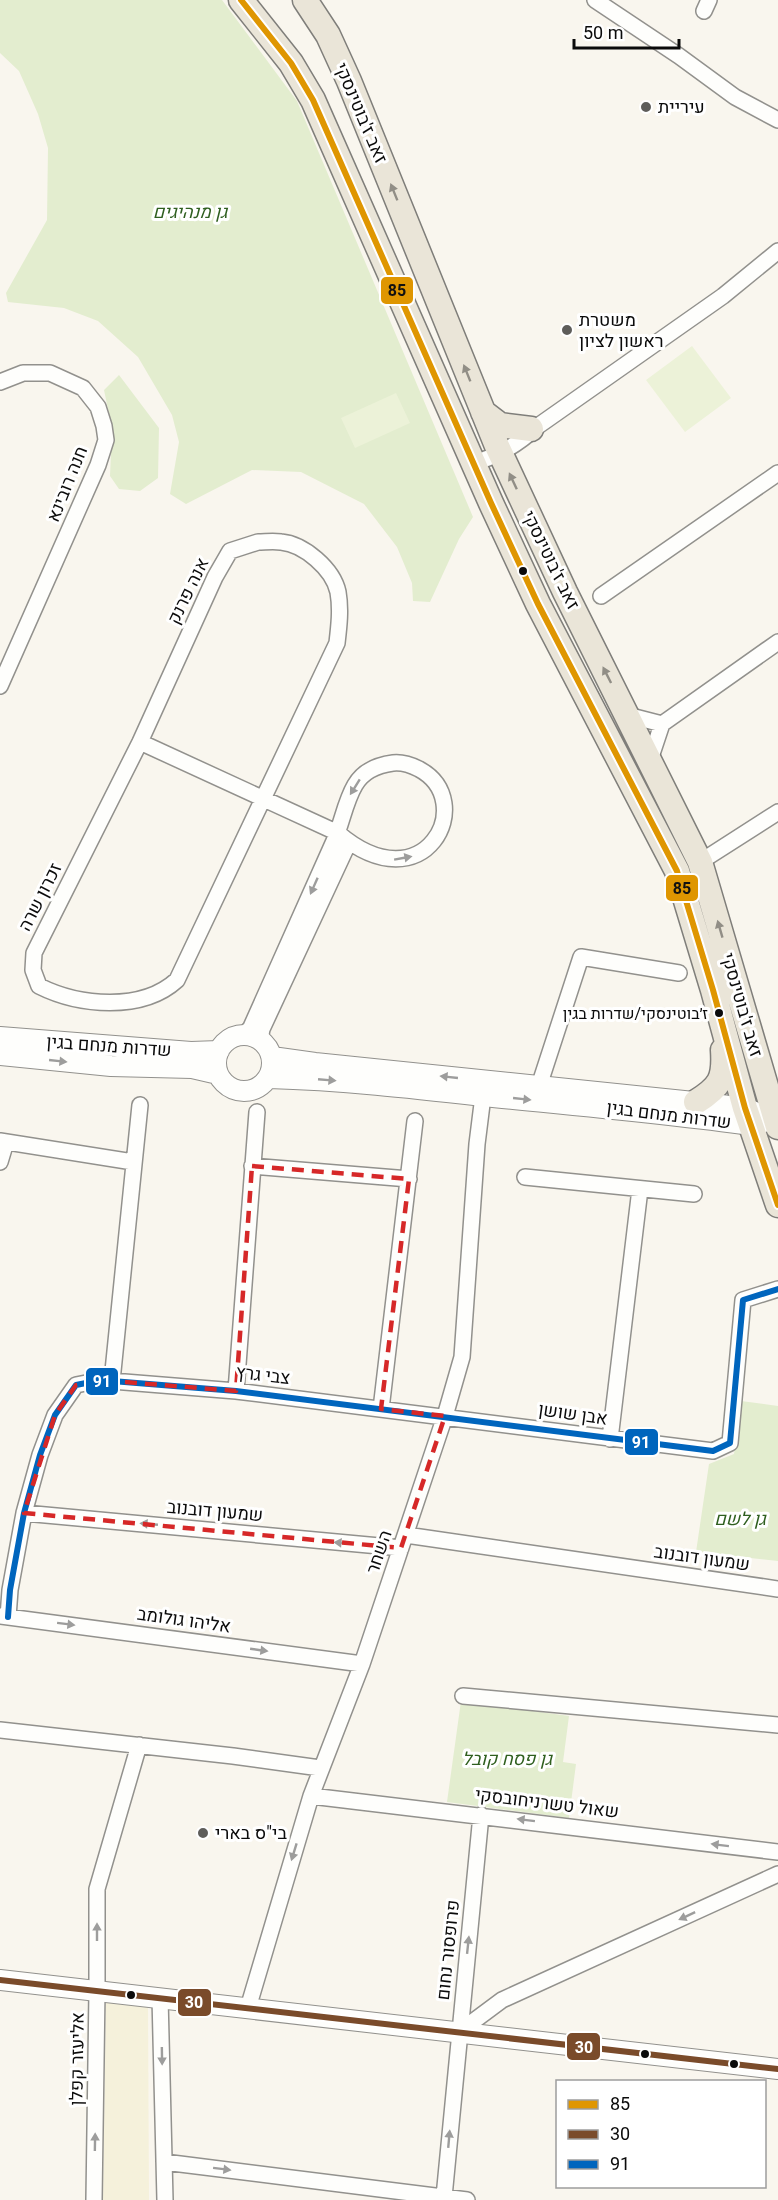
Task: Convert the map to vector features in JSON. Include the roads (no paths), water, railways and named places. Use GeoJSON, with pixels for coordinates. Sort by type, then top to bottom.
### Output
{"type":"FeatureCollection","features":[{"type":"Feature","properties":{"kind":"main road","name":"זאב ז'בוטינסקי"},"geometry":{"type":"LineString","coordinates":[[241,0],[291,63],[313,100],[473,463],[538,604],[677,871],[748,1116],[778,1204]]}},
{"type":"Feature","properties":{"kind":"main road","name":"זאב ז'בוטינסקי"},"geometry":{"type":"LineString","coordinates":[[305,0],[328,35],[349,81],[499,450],[565,592],[700,862],[777,1123]]}},
{"type":"Feature","properties":{"kind":"main road"},"geometry":{"type":"LineString","coordinates":[[319,0],[328,35]]}},
{"type":"Feature","properties":{"kind":"main road"},"geometry":{"type":"LineString","coordinates":[[483,412],[500,425],[535,427]]}},
{"type":"Feature","properties":{"kind":"main road"},"geometry":{"type":"LineString","coordinates":[[696,1102],[715,1090],[723,1072],[722,1026]]}},
{"type":"Feature","properties":{"kind":"street"},"geometry":{"type":"LineString","coordinates":[[595,0],[742,101],[775,116]]}},
{"type":"Feature","properties":{"kind":"street"},"geometry":{"type":"LineString","coordinates":[[742,101],[754,115],[778,130]]}},
{"type":"Feature","properties":{"kind":"street"},"geometry":{"type":"LineString","coordinates":[[473,463],[499,450],[535,427],[723,296],[778,250]]}},
{"type":"Feature","properties":{"kind":"street","name":"חנה רובינא"},"geometry":{"type":"LineString","coordinates":[[0,382],[24,373],[50,373],[83,388],[98,407],[106,440],[98,465],[2,678]]}},
{"type":"Feature","properties":{"kind":"street"},"geometry":{"type":"LineString","coordinates":[[601,596],[778,473]]}},
{"type":"Feature","properties":{"kind":"street","name":"אנה פרנק"},"geometry":{"type":"LineString","coordinates":[[140,742],[214,577],[230,551],[258,542],[284,542],[312,555],[329,572],[338,590],[340,613],[338,643],[264,798]]}},
{"type":"Feature","properties":{"kind":"street"},"geometry":{"type":"LineString","coordinates":[[650,760],[662,724],[778,642]]}},
{"type":"Feature","properties":{"kind":"street"},"geometry":{"type":"LineString","coordinates":[[627,715],[662,724]]}},
{"type":"Feature","properties":{"kind":"street"},"geometry":{"type":"LineString","coordinates":[[140,742],[264,798],[343,837],[367,852],[394,860],[408,858],[422,852],[434,842],[441,829],[445,810],[443,799],[437,784],[426,773],[412,765],[396,762],[381,765],[367,772],[356,783],[349,797],[343,837],[262,1029],[253,1037],[230,1039],[219,1051],[216,1066],[218,1074],[228,1087],[244,1092],[260,1087],[269,1078],[273,1064],[272,1057],[269,1050],[253,1037]]}},
{"type":"Feature","properties":{"kind":"street","name":"זכרון שרה"},"geometry":{"type":"LineString","coordinates":[[140,742],[34,953],[33,970],[39,986],[54,994],[87,1002],[130,1001],[165,991],[177,980],[264,798]]}},
{"type":"Feature","properties":{"kind":"street"},"geometry":{"type":"LineString","coordinates":[[700,862],[778,812]]}},
{"type":"Feature","properties":{"kind":"street"},"geometry":{"type":"LineString","coordinates":[[539,1086],[581,957],[679,973]]}},
{"type":"Feature","properties":{"kind":"street","name":"שדרות מנחם בגין"},"geometry":{"type":"LineString","coordinates":[[0,1037],[192,1052],[219,1051]]}},
{"type":"Feature","properties":{"kind":"street","name":"שדרות מנחם בגין"},"geometry":{"type":"LineString","coordinates":[[0,1055],[111,1066],[192,1068],[218,1074]]}},
{"type":"Feature","properties":{"kind":"street","name":"שדרות מנחם בגין"},"geometry":{"type":"LineString","coordinates":[[272,1057],[696,1102],[777,1123]]}},
{"type":"Feature","properties":{"kind":"street","name":"שדרות מנחם בגין"},"geometry":{"type":"LineString","coordinates":[[269,1078],[317,1079],[654,1112],[748,1116]]}},
{"type":"Feature","properties":{"kind":"street","name":"השחר"},"geometry":{"type":"LineString","coordinates":[[248,2008],[320,1768],[362,1664],[445,1416],[462,1358],[477,1144],[483,1096]]}},
{"type":"Feature","properties":{"kind":"street"},"geometry":{"type":"LineString","coordinates":[[112,1381],[140,1105]]}},
{"type":"Feature","properties":{"kind":"street"},"geometry":{"type":"LineString","coordinates":[[236,1390],[256,1112]]}},
{"type":"Feature","properties":{"kind":"street"},"geometry":{"type":"LineString","coordinates":[[381,1409],[415,1121]]}},
{"type":"Feature","properties":{"kind":"street"},"geometry":{"type":"LineString","coordinates":[[0,1162],[3,1142],[133,1162]]}},
{"type":"Feature","properties":{"kind":"street"},"geometry":{"type":"LineString","coordinates":[[112,1158],[122,1165],[131,1182]]}},
{"type":"Feature","properties":{"kind":"street"},"geometry":{"type":"LineString","coordinates":[[252,1166],[409,1179]]}},
{"type":"Feature","properties":{"kind":"street"},"geometry":{"type":"LineString","coordinates":[[525,1177],[694,1194]]}},
{"type":"Feature","properties":{"kind":"street"},"geometry":{"type":"LineString","coordinates":[[610,1439],[640,1189]]}},
{"type":"Feature","properties":{"kind":"street","name":"אבן שושן"},"geometry":{"type":"LineString","coordinates":[[445,1416],[713,1451],[730,1443],[743,1300],[778,1289]]}},
{"type":"Feature","properties":{"kind":"street","name":"צבי גרץ"},"geometry":{"type":"LineString","coordinates":[[24,1513],[40,1455],[56,1415],[76,1385],[112,1381],[236,1390],[445,1416]]}},
{"type":"Feature","properties":{"kind":"street"},"geometry":{"type":"LineString","coordinates":[[4,1616],[5,1593],[24,1513]]}},
{"type":"Feature","properties":{"kind":"street","name":"שמעון דובנוב"},"geometry":{"type":"LineString","coordinates":[[24,1513],[404,1541],[778,1588]]}},
{"type":"Feature","properties":{"kind":"street","name":"אליהו גולומב"},"geometry":{"type":"LineString","coordinates":[[4,1616],[362,1664]]}},
{"type":"Feature","properties":{"kind":"street"},"geometry":{"type":"LineString","coordinates":[[463,1696],[778,1725]]}},
{"type":"Feature","properties":{"kind":"street"},"geometry":{"type":"LineString","coordinates":[[0,1730],[320,1768]]}},
{"type":"Feature","properties":{"kind":"street","name":"אליעזר קפלן"},"geometry":{"type":"LineString","coordinates":[[94,2200],[97,1889],[139,1745]]}},
{"type":"Feature","properties":{"kind":"street","name":"שאול טשרניחובסקי"},"geometry":{"type":"LineString","coordinates":[[311,1796],[778,1852]]}},
{"type":"Feature","properties":{"kind":"street","name":"פרופסור נחום"},"geometry":{"type":"LineString","coordinates":[[444,2197],[481,1815]]}},
{"type":"Feature","properties":{"kind":"street"},"geometry":{"type":"LineString","coordinates":[[459,2032],[502,2000],[778,1874]]}},
{"type":"Feature","properties":{"kind":"street"},"geometry":{"type":"LineString","coordinates":[[0,1980],[778,2069]]}},
{"type":"Feature","properties":{"kind":"street"},"geometry":{"type":"LineString","coordinates":[[160,1997],[165,2200]]}},
{"type":"Feature","properties":{"kind":"street"},"geometry":{"type":"LineString","coordinates":[[497,2036],[488,2032],[492,2014],[502,2000]]}},
{"type":"Feature","properties":{"kind":"street"},"geometry":{"type":"LineString","coordinates":[[164,2162],[362,2194],[467,2200]]}},
{"type":"Feature","properties":{"kind":"place","name":"עיריית"},"geometry":{"type":"Point","coordinates":[646,107]}},
{"type":"Feature","properties":{"kind":"place","name":"משטרת ראשון לציון"},"geometry":{"type":"Point","coordinates":[567,330]}},
{"type":"Feature","properties":{"kind":"place","name":"ז׳בוטינסקי/שדרות בגין"},"geometry":{"type":"Point","coordinates":[719,1013]}},
{"type":"Feature","properties":{"kind":"place","name":"בי\"ס בארי"},"geometry":{"type":"Point","coordinates":[203,1833]}},
{"type":"Feature","properties":{"kind":"park label","name":"גן מנהיגים"},"geometry":{"type":"Point","coordinates":[190,212]}},
{"type":"Feature","properties":{"kind":"park label","name":"גן לשם"},"geometry":{"type":"Point","coordinates":[740,1519]}},
{"type":"Feature","properties":{"kind":"park label","name":"גן פסח קובל"},"geometry":{"type":"Point","coordinates":[507,1759]}}]}
